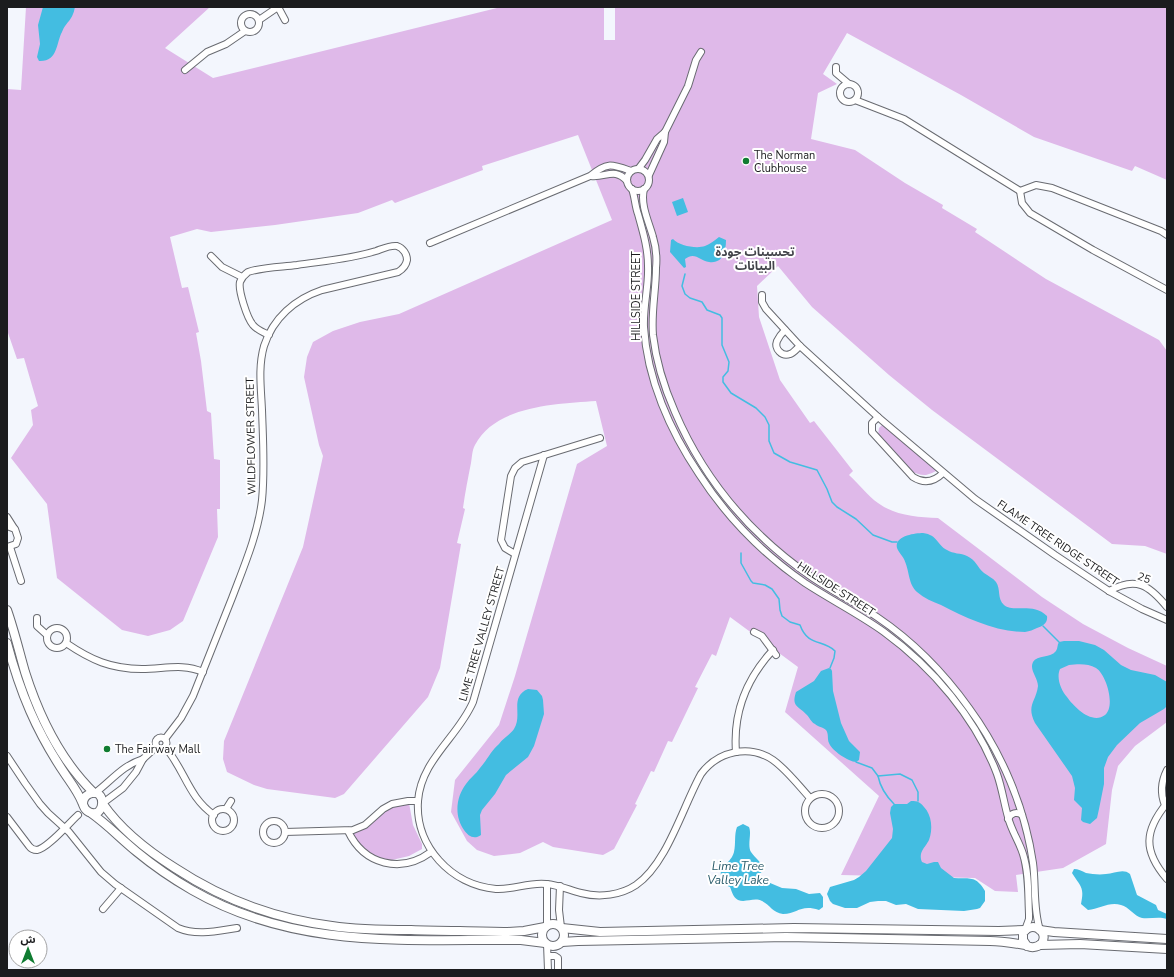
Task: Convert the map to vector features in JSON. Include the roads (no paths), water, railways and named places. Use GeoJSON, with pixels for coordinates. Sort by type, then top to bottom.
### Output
{"type":"FeatureCollection","features":[{"type":"Feature","properties":{"kind":"street"},"geometry":{"type":"LineString","coordinates":[[259,20],[278,7],[285,20]]}},
{"type":"Feature","properties":{"kind":"street"},"geometry":{"type":"LineString","coordinates":[[246,15],[255,15],[259,20],[260,26],[256,31],[251,33],[245,31],[241,26],[242,20],[246,15]]}},
{"type":"Feature","properties":{"kind":"street"},"geometry":{"type":"LineString","coordinates":[[185,70],[207,52],[226,44],[245,31]]}},
{"type":"Feature","properties":{"kind":"street"},"geometry":{"type":"LineString","coordinates":[[627,181],[628,174],[639,168],[657,139],[665,132],[688,86],[696,60],[701,52]]}},
{"type":"Feature","properties":{"kind":"street"},"geometry":{"type":"LineString","coordinates":[[836,66],[836,73],[857,89],[858,95],[855,100]]}},
{"type":"Feature","properties":{"kind":"street"},"geometry":{"type":"LineString","coordinates":[[849,84],[840,89],[840,95],[846,102],[855,100],[904,119],[1020,191],[1022,203],[1030,213],[1093,250],[1167,290]]}},
{"type":"Feature","properties":{"kind":"street","name":"HILLSIDE STREET"},"geometry":{"type":"LineString","coordinates":[[665,132],[664,142],[651,167],[648,184],[644,189],[642,201],[656,252],[653,320],[655,350],[668,394],[686,435],[700,461],[716,485],[734,508],[764,539],[814,579],[890,626],[918,650],[944,676],[970,709],[988,737],[1006,772],[1022,815],[1033,864],[1037,914],[1040,930]]}},
{"type":"Feature","properties":{"kind":"street"},"geometry":{"type":"LineString","coordinates":[[430,243],[591,176],[609,165],[631,171]]}},
{"type":"Feature","properties":{"kind":"street"},"geometry":{"type":"LineString","coordinates":[[591,176],[596,177],[610,174],[615,171],[615,166]]}},
{"type":"Feature","properties":{"kind":"street"},"geometry":{"type":"LineString","coordinates":[[604,167],[605,171],[610,174]]}},
{"type":"Feature","properties":{"kind":"street"},"geometry":{"type":"LineString","coordinates":[[639,168],[645,170],[649,175]]}},
{"type":"Feature","properties":{"kind":"street","name":"HILLSIDE STREET"},"geometry":{"type":"LineString","coordinates":[[610,174],[620,175],[627,181],[632,189],[648,257],[648,279],[644,316],[647,352],[659,396],[678,439],[699,474],[721,504],[758,545],[805,583],[856,613],[885,633],[913,656],[938,682],[961,710],[989,756],[1001,787],[1008,819],[1023,854],[1027,873],[1029,914],[1029,919],[1025,930]]}},
{"type":"Feature","properties":{"kind":"street"},"geometry":{"type":"LineString","coordinates":[[1020,191],[1036,185],[1052,188],[1167,235]]}},
{"type":"Feature","properties":{"kind":"street"},"geometry":{"type":"LineString","coordinates":[[632,189],[638,191],[644,189]]}},
{"type":"Feature","properties":{"kind":"street","name":"WILDFLOWER STREET"},"geometry":{"type":"LineString","coordinates":[[103,803],[120,791],[136,772],[143,759],[156,747],[156,740],[161,737],[165,739],[185,711],[203,672],[244,567],[255,535],[262,500],[264,464],[260,373],[262,356],[269,335],[281,316],[298,301],[322,290],[398,272],[403,269],[407,259],[406,254],[402,249],[397,246],[391,246],[341,259],[252,271],[242,277]]}},
{"type":"Feature","properties":{"kind":"street"},"geometry":{"type":"LineString","coordinates":[[211,256],[222,267],[242,277],[240,288],[249,319],[256,328],[269,335]]}},
{"type":"Feature","properties":{"kind":"street","name":"FLAME TREE RIDGE STREET"},"geometry":{"type":"LineString","coordinates":[[762,295],[764,307],[800,346],[878,417],[943,473],[1002,518],[1109,591],[1142,609],[1167,620]]}},
{"type":"Feature","properties":{"kind":"street"},"geometry":{"type":"LineString","coordinates":[[785,330],[777,342],[776,347],[779,352],[784,355],[790,354],[800,346]]}},
{"type":"Feature","properties":{"kind":"street"},"geometry":{"type":"LineString","coordinates":[[878,417],[872,423],[872,432],[913,477],[921,481],[930,481],[938,478],[943,473]]}},
{"type":"Feature","properties":{"kind":"street"},"geometry":{"type":"LineString","coordinates":[[678,439],[686,435]]}},
{"type":"Feature","properties":{"kind":"street"},"geometry":{"type":"LineString","coordinates":[[516,554],[505,548],[501,540],[512,476],[515,468],[522,462],[600,438]]}},
{"type":"Feature","properties":{"kind":"street","name":"LIME TREE VALLEY STREET"},"geometry":{"type":"LineString","coordinates":[[544,455],[473,702],[463,721],[430,764],[421,786],[418,801],[421,827],[431,852],[439,862],[454,874],[477,885],[503,889],[529,884],[547,884],[560,886],[582,894],[601,896],[626,890],[641,881],[650,873],[664,852],[701,774],[710,763],[728,753],[756,753],[774,761],[810,798]]}},
{"type":"Feature","properties":{"kind":"street"},"geometry":{"type":"LineString","coordinates":[[7,517],[18,535],[18,541],[9,547],[21,580]]}},
{"type":"Feature","properties":{"kind":"street"},"geometry":{"type":"LineString","coordinates":[[7,526],[15,529]]}},
{"type":"Feature","properties":{"kind":"street","name":"25"},"geometry":{"type":"LineString","coordinates":[[1109,591],[1124,584],[1138,584],[1152,592],[1167,607]]}},
{"type":"Feature","properties":{"kind":"street"},"geometry":{"type":"LineString","coordinates":[[7,610],[26,673],[45,720],[71,768],[81,780],[94,793],[100,796],[110,814],[130,834],[160,859],[200,884],[220,894],[263,911],[308,922],[354,929],[508,932],[531,930],[553,924],[595,932],[794,928],[999,931],[1025,930]]}},
{"type":"Feature","properties":{"kind":"street"},"geometry":{"type":"LineString","coordinates":[[37,618],[38,628],[48,635]]}},
{"type":"Feature","properties":{"kind":"street"},"geometry":{"type":"LineString","coordinates":[[53,628],[61,629],[67,635],[66,643],[58,648],[53,647],[48,643],[48,635],[53,628]]}},
{"type":"Feature","properties":{"kind":"street"},"geometry":{"type":"LineString","coordinates":[[736,752],[736,722],[744,692],[759,666],[775,653],[762,636],[754,632]]}},
{"type":"Feature","properties":{"kind":"street"},"geometry":{"type":"LineString","coordinates":[[7,643],[31,716],[44,741],[76,791],[85,810],[107,825],[155,866],[191,889],[230,909],[270,923],[313,933],[356,938],[521,940],[555,946],[562,942],[578,941],[810,937],[990,940],[1034,948],[1040,945],[1080,944],[1167,949]]}},
{"type":"Feature","properties":{"kind":"street"},"geometry":{"type":"LineString","coordinates":[[66,643],[89,657],[108,665],[129,669],[184,667],[203,672]]}},
{"type":"Feature","properties":{"kind":"street"},"geometry":{"type":"LineString","coordinates":[[165,739],[165,747],[179,767],[196,799],[204,808],[214,815]]}},
{"type":"Feature","properties":{"kind":"street"},"geometry":{"type":"LineString","coordinates":[[156,747],[161,749],[165,747]]}},
{"type":"Feature","properties":{"kind":"street"},"geometry":{"type":"LineString","coordinates":[[7,756],[36,799],[64,828],[94,865],[120,888],[184,931],[196,933],[237,928]]}},
{"type":"Feature","properties":{"kind":"street","name":"WILDFLOWER STREET"},"geometry":{"type":"LineString","coordinates":[[94,793],[121,770],[143,759]]}},
{"type":"Feature","properties":{"kind":"street"},"geometry":{"type":"LineString","coordinates":[[121,770],[129,780]]}},
{"type":"Feature","properties":{"kind":"street"},"geometry":{"type":"LineString","coordinates":[[1167,770],[1164,776],[1161,791],[1166,804],[1152,824],[1149,836],[1149,843],[1155,862],[1167,879]]}},
{"type":"Feature","properties":{"kind":"street"},"geometry":{"type":"LineString","coordinates":[[83,804],[87,795],[94,793]]}},
{"type":"Feature","properties":{"kind":"street"},"geometry":{"type":"LineString","coordinates":[[825,794],[835,800],[839,811],[834,822],[824,828],[816,827],[810,823],[805,812],[806,805],[810,798],[825,794]]}},
{"type":"Feature","properties":{"kind":"street"},"geometry":{"type":"LineString","coordinates":[[285,832],[348,831],[365,825],[383,809],[392,804],[408,800],[418,801]]}},
{"type":"Feature","properties":{"kind":"street"},"geometry":{"type":"LineString","coordinates":[[226,809],[231,801]]}},
{"type":"Feature","properties":{"kind":"street"},"geometry":{"type":"LineString","coordinates":[[91,813],[99,811],[103,803]]}},
{"type":"Feature","properties":{"kind":"street"},"geometry":{"type":"LineString","coordinates":[[226,809],[232,813],[234,819],[233,825],[228,829],[221,830],[216,827],[213,821],[214,815],[219,810],[226,809]]}},
{"type":"Feature","properties":{"kind":"street"},"geometry":{"type":"LineString","coordinates":[[1008,819],[1014,813],[1022,815]]}},
{"type":"Feature","properties":{"kind":"street"},"geometry":{"type":"LineString","coordinates":[[7,817],[29,846],[35,850],[47,844],[78,815]]}},
{"type":"Feature","properties":{"kind":"street"},"geometry":{"type":"LineString","coordinates":[[348,831],[360,849],[371,858],[384,863],[406,864],[431,852]]}},
{"type":"Feature","properties":{"kind":"street"},"geometry":{"type":"LineString","coordinates":[[547,884],[546,926],[542,932],[542,936],[546,944],[548,970]]}},
{"type":"Feature","properties":{"kind":"street"},"geometry":{"type":"LineString","coordinates":[[560,886],[559,910],[564,936],[562,942]]}},
{"type":"Feature","properties":{"kind":"street"},"geometry":{"type":"LineString","coordinates":[[103,909],[120,888]]}},
{"type":"Feature","properties":{"kind":"street"},"geometry":{"type":"LineString","coordinates":[[547,900],[553,896],[560,902]]}},
{"type":"Feature","properties":{"kind":"street"},"geometry":{"type":"LineString","coordinates":[[1027,946],[1022,936],[1025,930],[1031,926],[1040,930],[1054,932],[1167,939]]}},
{"type":"Feature","properties":{"kind":"street"},"geometry":{"type":"LineString","coordinates":[[1040,930],[1042,932],[1043,939],[1040,945]]}},
{"type":"Feature","properties":{"kind":"street"},"geometry":{"type":"LineString","coordinates":[[548,956],[558,958],[558,970]]}},
{"type":"Feature","properties":{"kind":"water"},"geometry":{"type":"Polygon","coordinates":[[[43,7],[75,7],[71,18],[60,36],[53,55],[50,58],[39,61],[37,57],[40,44],[38,25],[43,7]]]}},
{"type":"Feature","properties":{"kind":"water"},"geometry":{"type":"Polygon","coordinates":[[[683,198],[688,212],[677,216],[672,202],[683,198]]]}},
{"type":"Feature","properties":{"kind":"water"},"geometry":{"type":"Polygon","coordinates":[[[719,237],[726,240],[726,244],[723,256],[718,261],[709,262],[692,256],[685,259],[686,267],[684,268],[670,252],[671,240],[673,239],[684,245],[702,247],[719,237]]]}},
{"type":"Feature","properties":{"kind":"water"},"geometry":{"type":"Polygon","coordinates":[[[923,533],[935,538],[944,548],[949,551],[965,555],[970,558],[984,573],[996,582],[1000,600],[1004,605],[1013,608],[1030,608],[1042,612],[1047,616],[1045,624],[1025,632],[1003,630],[961,615],[917,592],[910,580],[905,560],[897,549],[897,544],[906,536],[923,533]]]}},
{"type":"Feature","properties":{"kind":"water"},"geometry":{"type":"Polygon","coordinates":[[[1079,641],[1095,645],[1104,650],[1121,665],[1131,670],[1155,675],[1167,682],[1167,706],[1140,723],[1117,745],[1108,757],[1104,768],[1104,784],[1097,818],[1090,824],[1081,820],[1082,808],[1074,800],[1075,788],[1072,776],[1035,723],[1031,712],[1038,686],[1032,668],[1033,662],[1038,658],[1054,653],[1057,650],[1059,642],[1079,641]],[[1069,665],[1060,669],[1059,676],[1061,687],[1070,701],[1084,714],[1089,716],[1100,718],[1105,715],[1110,705],[1110,698],[1106,683],[1100,671],[1090,665],[1069,665]]]}},
{"type":"Feature","properties":{"kind":"water"},"geometry":{"type":"Polygon","coordinates":[[[829,668],[832,671],[833,691],[841,723],[849,741],[860,752],[859,760],[856,762],[845,758],[833,749],[828,741],[826,730],[814,723],[794,701],[796,692],[814,681],[821,671],[829,668]]]}},
{"type":"Feature","properties":{"kind":"water"},"geometry":{"type":"Polygon","coordinates":[[[528,689],[537,690],[542,696],[543,700],[544,714],[534,746],[528,757],[506,775],[495,794],[482,810],[480,815],[481,835],[471,837],[464,830],[459,819],[458,801],[460,795],[468,782],[502,740],[514,729],[517,718],[519,697],[522,692],[528,689]]]}},
{"type":"Feature","properties":{"kind":"water"},"geometry":{"type":"Polygon","coordinates":[[[911,801],[919,802],[923,805],[929,814],[931,823],[929,840],[921,853],[922,862],[927,864],[938,862],[941,868],[954,878],[968,878],[978,882],[985,891],[985,901],[980,908],[964,911],[918,909],[906,904],[896,905],[886,901],[870,902],[857,908],[845,908],[833,904],[827,894],[830,887],[854,880],[866,871],[892,838],[893,829],[890,813],[891,807],[894,804],[907,804],[911,801]]]}},
{"type":"Feature","properties":{"kind":"water","name":"Lime Tree Valley Lake"},"geometry":{"type":"Polygon","coordinates":[[[743,824],[749,827],[749,846],[751,852],[764,870],[752,880],[763,880],[782,888],[796,889],[809,894],[820,893],[823,897],[823,907],[819,910],[807,908],[788,914],[783,914],[774,911],[762,901],[741,901],[735,897],[730,887],[725,885],[721,874],[734,852],[737,827],[743,824]]]}},
{"type":"Feature","properties":{"kind":"water"},"geometry":{"type":"Polygon","coordinates":[[[1074,869],[1086,873],[1096,874],[1109,874],[1121,871],[1127,872],[1130,874],[1137,895],[1156,905],[1158,910],[1167,914],[1167,919],[1142,918],[1124,906],[1117,904],[1088,910],[1081,904],[1082,890],[1072,873],[1074,869]]]}},
{"type":"Feature","properties":{"kind":"waterway"},"geometry":{"type":"LineString","coordinates":[[685,274],[682,286],[685,294],[690,298],[702,302],[707,310],[720,315],[722,318],[722,345],[729,362],[728,371],[723,377],[723,382],[731,393],[756,408],[765,417],[769,425],[769,441],[774,453],[790,462],[817,470],[832,502],[837,507],[856,519],[873,535],[892,542],[897,542]]}},
{"type":"Feature","properties":{"kind":"waterway"},"geometry":{"type":"LineString","coordinates":[[741,553],[741,563],[751,581],[753,583],[765,585],[772,589],[779,599],[782,616],[790,622],[800,625],[803,632],[811,640],[826,645],[835,651],[830,668]]}},
{"type":"Feature","properties":{"kind":"waterway"},"geometry":{"type":"LineString","coordinates":[[1043,626],[1059,642]]}},
{"type":"Feature","properties":{"kind":"waterway"},"geometry":{"type":"LineString","coordinates":[[856,762],[872,768],[878,776],[900,774],[912,780],[918,792],[918,801]]}},
{"type":"Feature","properties":{"kind":"waterway"},"geometry":{"type":"LineString","coordinates":[[878,776],[880,784],[894,804]]}},
{"type":"Feature","properties":{"kind":"place","name":"The Norman Clubhouse"},"geometry":{"type":"Point","coordinates":[746,161]}},
{"type":"Feature","properties":{"kind":"place","name":"The Fairway Mall"},"geometry":{"type":"Point","coordinates":[107,749]}},
{"type":"Feature","properties":{"kind":"district","name":"تحسينات جودة البيانات"},"geometry":{"type":"Point","coordinates":[755,259]}}]}
